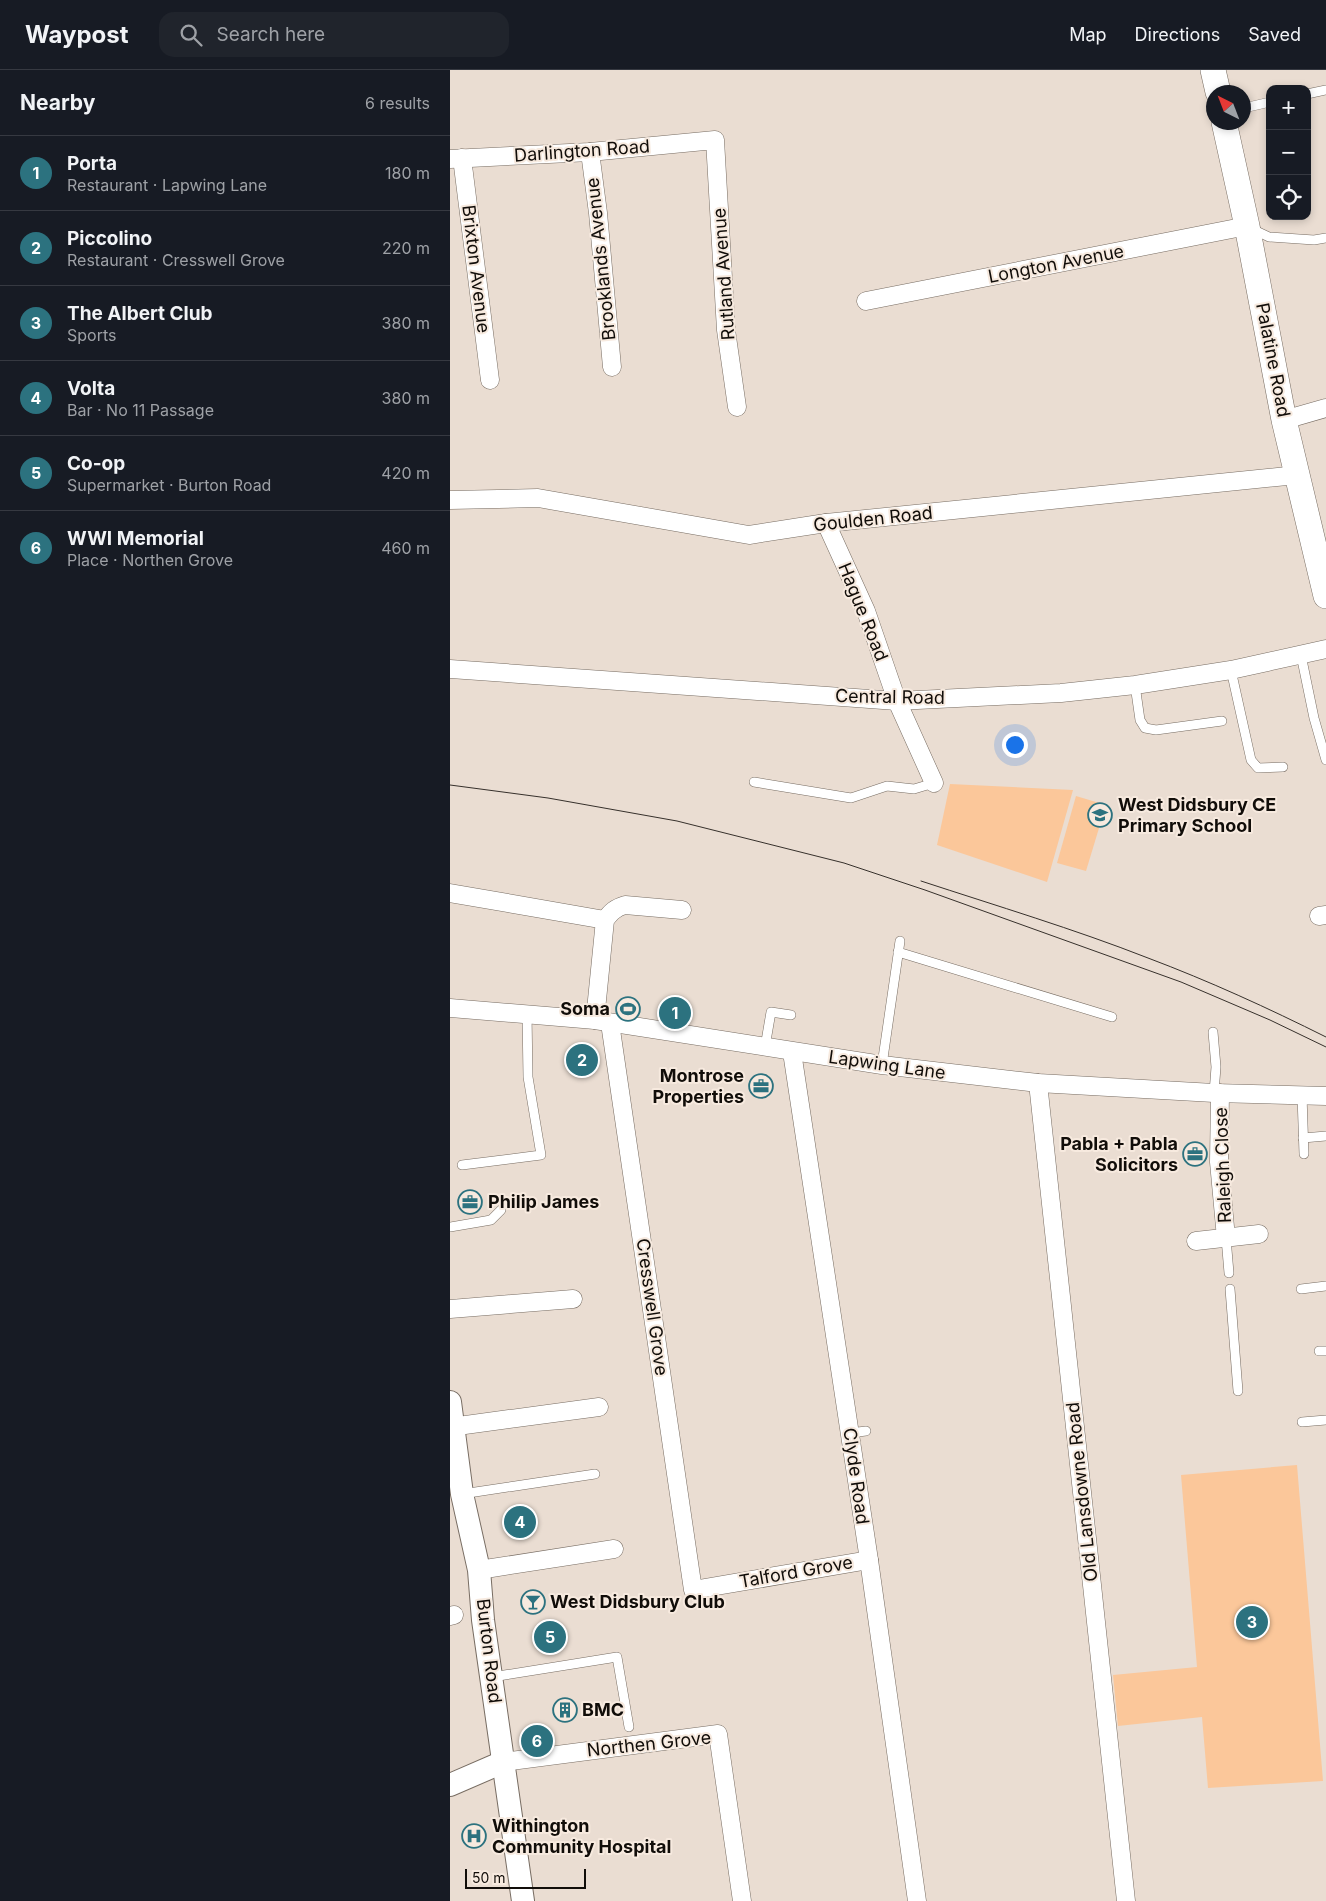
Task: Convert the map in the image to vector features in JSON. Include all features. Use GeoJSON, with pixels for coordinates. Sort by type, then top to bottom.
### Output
{"type":"FeatureCollection","features":[{"type":"Feature","properties":{"kind":"main road"},"geometry":{"type":"LineString","coordinates":[[1213,70],[1216,85]]}},
{"type":"Feature","properties":{"kind":"main road","name":"Palatine Road"},"geometry":{"type":"LineString","coordinates":[[1226,130],[1247,226],[1284,420],[1326,596]]}},
{"type":"Feature","properties":{"kind":"street","name":"Darlington Road"},"geometry":{"type":"LineString","coordinates":[[456,158],[590,152],[715,140]]}},
{"type":"Feature","properties":{"kind":"street","name":"Rutland Avenue"},"geometry":{"type":"LineString","coordinates":[[715,140],[726,330],[737,407]]}},
{"type":"Feature","properties":{"kind":"street","name":"Brooklands Avenue"},"geometry":{"type":"LineString","coordinates":[[590,152],[598,212],[612,367]]}},
{"type":"Feature","properties":{"kind":"street","name":"Brixton Avenue"},"geometry":{"type":"LineString","coordinates":[[456,158],[490,380]]}},
{"type":"Feature","properties":{"kind":"street","name":"Longton Avenue"},"geometry":{"type":"LineString","coordinates":[[866,301],[1247,226]]}},
{"type":"Feature","properties":{"kind":"street"},"geometry":{"type":"LineString","coordinates":[[1284,420],[1326,408]]}},
{"type":"Feature","properties":{"kind":"street","name":"Goulden Road"},"geometry":{"type":"LineString","coordinates":[[450,500],[538,498],[749,535],[826,523],[1297,475]]}},
{"type":"Feature","properties":{"kind":"street","name":"Hague Road"},"geometry":{"type":"LineString","coordinates":[[826,523],[866,611],[897,701],[934,783]]}},
{"type":"Feature","properties":{"kind":"street","name":"Central Road"},"geometry":{"type":"LineString","coordinates":[[450,669],[897,701],[1061,693],[1135,685],[1231,670],[1326,649]]}},
{"type":"Feature","properties":{"kind":"street"},"geometry":{"type":"LineString","coordinates":[[450,893],[605,920],[610,912],[626,905],[682,910]]}},
{"type":"Feature","properties":{"kind":"street","name":"Cresswell Grove"},"geometry":{"type":"LineString","coordinates":[[605,920],[602,1022],[693,1590]]}},
{"type":"Feature","properties":{"kind":"street","name":"Lapwing Lane"},"geometry":{"type":"LineString","coordinates":[[450,1008],[602,1022],[882,1065],[1038,1083],[1217,1093],[1326,1096]]}},
{"type":"Feature","properties":{"kind":"street","name":"Clyde Road"},"geometry":{"type":"LineString","coordinates":[[792,1052],[858,1432],[869,1560],[917,1901]]}},
{"type":"Feature","properties":{"kind":"street","name":"Old Lansdowne Road"},"geometry":{"type":"LineString","coordinates":[[1038,1083],[1126,1901]]}},
{"type":"Feature","properties":{"kind":"street","name":"Raleigh Close"},"geometry":{"type":"LineString","coordinates":[[1217,1093],[1219,1162],[1226,1238]]}},
{"type":"Feature","properties":{"kind":"street","name":"Raleigh Close"},"geometry":{"type":"LineString","coordinates":[[1196,1241],[1259,1234]]}},
{"type":"Feature","properties":{"kind":"street"},"geometry":{"type":"LineString","coordinates":[[450,1309],[573,1299]]}},
{"type":"Feature","properties":{"kind":"street","name":"Burton Road"},"geometry":{"type":"LineString","coordinates":[[450,1402],[451,1428],[462,1494],[479,1570],[503,1762],[523,1901]]}},
{"type":"Feature","properties":{"kind":"street"},"geometry":{"type":"LineString","coordinates":[[451,1428],[599,1407]]}},
{"type":"Feature","properties":{"kind":"street"},"geometry":{"type":"LineString","coordinates":[[479,1570],[614,1549]]}},
{"type":"Feature","properties":{"kind":"street","name":"Talford Grove"},"geometry":{"type":"LineString","coordinates":[[693,1590],[869,1560]]}},
{"type":"Feature","properties":{"kind":"street","name":"Northen Grove"},"geometry":{"type":"LineString","coordinates":[[503,1762],[718,1734],[742,1901]]}},
{"type":"Feature","properties":{"kind":"street"},"geometry":{"type":"LineString","coordinates":[[450,1785],[503,1762]]}},
{"type":"Feature","properties":{"kind":"lane"},"geometry":{"type":"LineString","coordinates":[[1311,93],[1326,90]]}},
{"type":"Feature","properties":{"kind":"lane"},"geometry":{"type":"LineString","coordinates":[[1251,106],[1266,103]]}},
{"type":"Feature","properties":{"kind":"lane"},"geometry":{"type":"LineString","coordinates":[[1247,226],[1269,237],[1314,240],[1326,238]]}},
{"type":"Feature","properties":{"kind":"lane"},"geometry":{"type":"LineString","coordinates":[[1301,655],[1314,718],[1326,760]]}},
{"type":"Feature","properties":{"kind":"lane"},"geometry":{"type":"LineString","coordinates":[[1231,670],[1251,760],[1258,768],[1283,767]]}},
{"type":"Feature","properties":{"kind":"lane"},"geometry":{"type":"LineString","coordinates":[[1135,685],[1140,720],[1146,728],[1156,730],[1222,721]]}},
{"type":"Feature","properties":{"kind":"lane"},"geometry":{"type":"LineString","coordinates":[[754,782],[851,798],[887,786],[914,789],[934,783]]}},
{"type":"Feature","properties":{"kind":"lane"},"geometry":{"type":"LineString","coordinates":[[882,1065],[900,941]]}},
{"type":"Feature","properties":{"kind":"lane"},"geometry":{"type":"LineString","coordinates":[[898,952],[1112,1017]]}},
{"type":"Feature","properties":{"kind":"lane"},"geometry":{"type":"LineString","coordinates":[[765,1047],[771,1012],[791,1015]]}},
{"type":"Feature","properties":{"kind":"lane"},"geometry":{"type":"LineString","coordinates":[[462,1165],[541,1155],[528,1077],[527,1014]]}},
{"type":"Feature","properties":{"kind":"lane"},"geometry":{"type":"LineString","coordinates":[[1213,1032],[1217,1093]]}},
{"type":"Feature","properties":{"kind":"lane"},"geometry":{"type":"LineString","coordinates":[[1302,1095],[1304,1154]]}},
{"type":"Feature","properties":{"kind":"lane"},"geometry":{"type":"LineString","coordinates":[[1303,1138],[1326,1136]]}},
{"type":"Feature","properties":{"kind":"lane"},"geometry":{"type":"LineString","coordinates":[[450,1227],[491,1220],[501,1210]]}},
{"type":"Feature","properties":{"kind":"lane"},"geometry":{"type":"LineString","coordinates":[[1226,1238],[1229,1273]]}},
{"type":"Feature","properties":{"kind":"lane"},"geometry":{"type":"LineString","coordinates":[[1301,1289],[1326,1286]]}},
{"type":"Feature","properties":{"kind":"lane"},"geometry":{"type":"LineString","coordinates":[[1230,1289],[1238,1392]]}},
{"type":"Feature","properties":{"kind":"lane"},"geometry":{"type":"LineString","coordinates":[[1302,1422],[1326,1420]]}},
{"type":"Feature","properties":{"kind":"lane"},"geometry":{"type":"LineString","coordinates":[[462,1494],[595,1474]]}},
{"type":"Feature","properties":{"kind":"lane"},"geometry":{"type":"LineString","coordinates":[[492,1677],[617,1657],[629,1727]]}},
{"type":"Feature","properties":{"kind":"shaded area"},"geometry":{"type":"Polygon","coordinates":[[[950,784],[1073,790],[1047,882],[937,845],[950,784]]]}},
{"type":"Feature","properties":{"kind":"shaded area"},"geometry":{"type":"Polygon","coordinates":[[[1076,796],[1106,805],[1086,871],[1057,863],[1076,796]]]}},
{"type":"Feature","properties":{"kind":"shaded area"},"geometry":{"type":"Polygon","coordinates":[[[1297,1465],[1323,1781],[1208,1788],[1202,1717],[1118,1726],[1113,1675],[1197,1667],[1181,1475],[1297,1465]]]}},
{"type":"Feature","properties":{"kind":"tram line"},"geometry":{"type":"LineString","coordinates":[[450,785],[548,798],[677,821],[844,863],[925,890],[1181,982],[1270,1020],[1326,1047]]}},
{"type":"Feature","properties":{"kind":"tram line"},"geometry":{"type":"LineString","coordinates":[[921,881],[1120,947],[1238,995],[1326,1037]]}},
{"type":"Feature","properties":{"kind":"place","name":"West Didsbury CE Primary School"},"geometry":{"type":"Point","coordinates":[1100,815]}},
{"type":"Feature","properties":{"kind":"place","name":"Soma"},"geometry":{"type":"Point","coordinates":[628,1009]}},
{"type":"Feature","properties":{"kind":"place","name":"Porta"},"geometry":{"type":"Point","coordinates":[675,1013]}},
{"type":"Feature","properties":{"kind":"place","name":"Piccolino"},"geometry":{"type":"Point","coordinates":[582,1060]}},
{"type":"Feature","properties":{"kind":"place","name":"Montrose Properties"},"geometry":{"type":"Point","coordinates":[761,1086]}},
{"type":"Feature","properties":{"kind":"place","name":"Pabla + Pabla Solicitors"},"geometry":{"type":"Point","coordinates":[1195,1154]}},
{"type":"Feature","properties":{"kind":"place","name":"Philip James"},"geometry":{"type":"Point","coordinates":[470,1202]}},
{"type":"Feature","properties":{"kind":"place","name":"Volta"},"geometry":{"type":"Point","coordinates":[520,1522]}},
{"type":"Feature","properties":{"kind":"place","name":"West Didsbury Club"},"geometry":{"type":"Point","coordinates":[533,1602]}},
{"type":"Feature","properties":{"kind":"place","name":"The Albert Club"},"geometry":{"type":"Point","coordinates":[1252,1622]}},
{"type":"Feature","properties":{"kind":"place","name":"Co-op"},"geometry":{"type":"Point","coordinates":[550,1637]}},
{"type":"Feature","properties":{"kind":"place","name":"BMC"},"geometry":{"type":"Point","coordinates":[565,1710]}},
{"type":"Feature","properties":{"kind":"place","name":"WWI Memorial"},"geometry":{"type":"Point","coordinates":[537,1741]}},
{"type":"Feature","properties":{"kind":"place","name":"Withington Community Hospital"},"geometry":{"type":"Point","coordinates":[474,1836]}}]}
